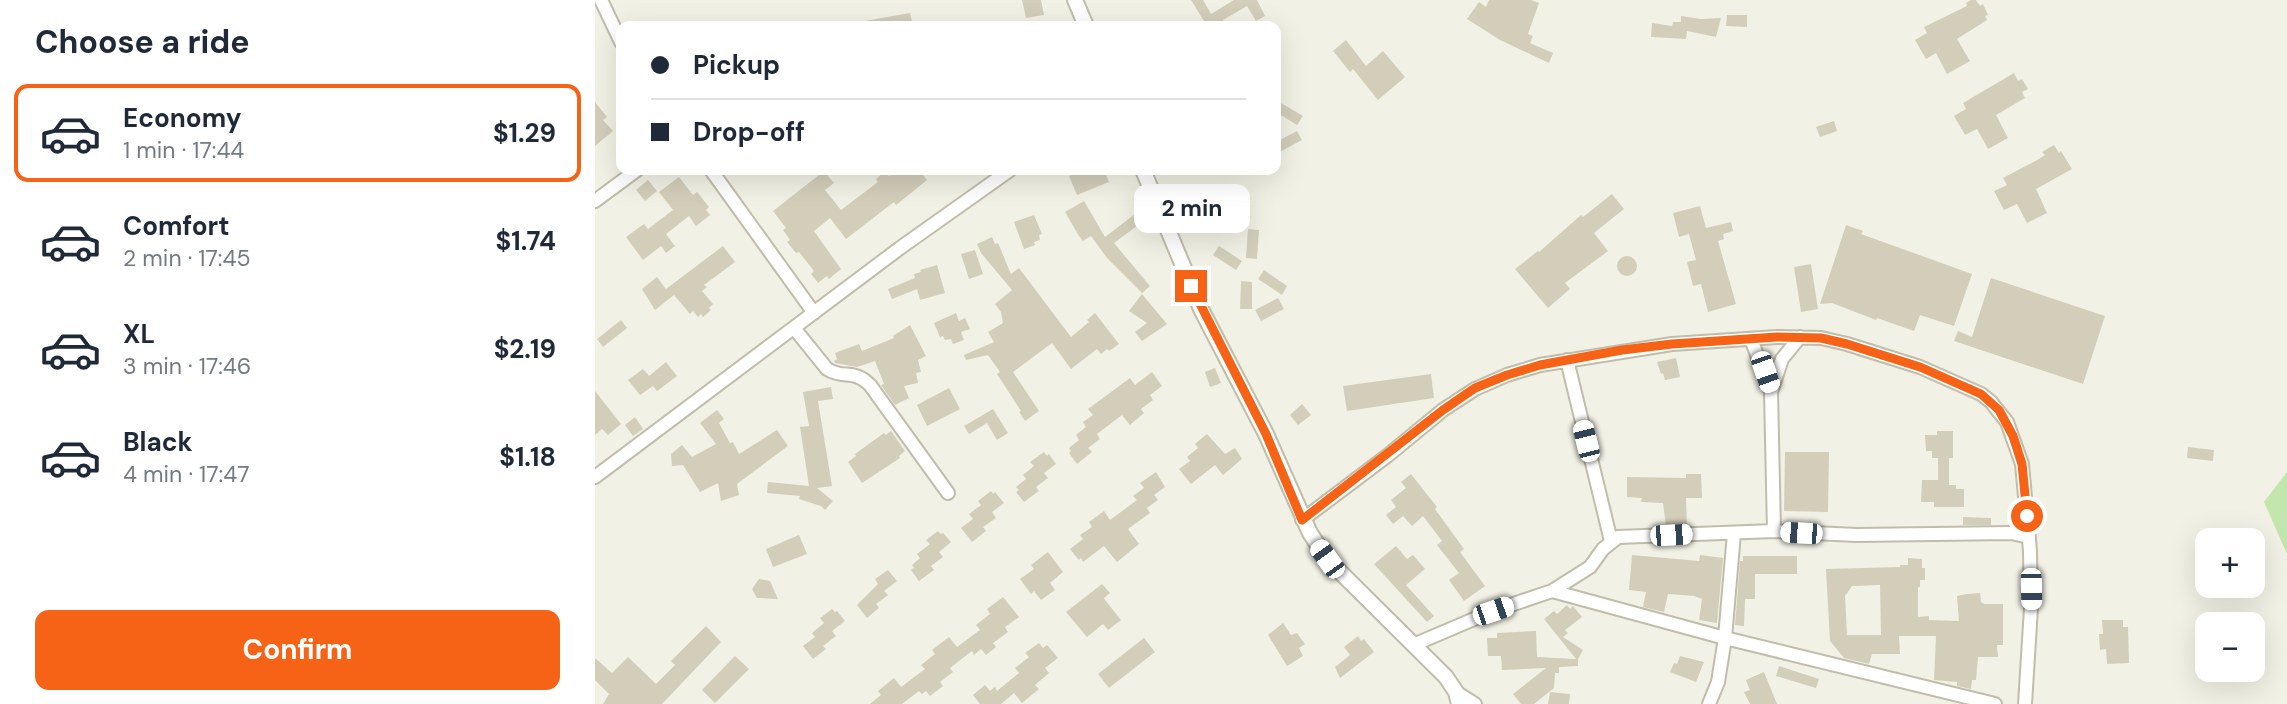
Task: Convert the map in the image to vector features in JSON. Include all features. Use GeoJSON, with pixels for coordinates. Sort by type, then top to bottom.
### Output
{"type":"FeatureCollection","features":[{"type":"Feature","properties":{"kind":"street"},"geometry":{"type":"LineString","coordinates":[[601,0],[616,32]]}},
{"type":"Feature","properties":{"kind":"street"},"geometry":{"type":"LineString","coordinates":[[1075,0],[1084,21]]}},
{"type":"Feature","properties":{"kind":"street"},"geometry":{"type":"LineString","coordinates":[[595,201],[630,175]]}},
{"type":"Feature","properties":{"kind":"street"},"geometry":{"type":"LineString","coordinates":[[715,175],[814,313]]}},
{"type":"Feature","properties":{"kind":"street"},"geometry":{"type":"LineString","coordinates":[[595,477],[900,248],[1003,175]]}},
{"type":"Feature","properties":{"kind":"street"},"geometry":{"type":"LineString","coordinates":[[1145,175],[1201,309],[1266,434],[1302,520],[1327,559],[1446,677],[1458,698],[1475,704]]}},
{"type":"Feature","properties":{"kind":"street"},"geometry":{"type":"LineString","coordinates":[[795,328],[827,369],[834,374],[856,374],[870,385],[948,494]]}},
{"type":"Feature","properties":{"kind":"street"},"geometry":{"type":"LineString","coordinates":[[1302,520],[1443,410],[1475,388],[1507,375],[1567,360],[1672,344],[1800,337],[1821,338],[1847,344],[1920,367],[1981,394],[2007,422],[2022,464],[2029,537],[2031,608],[2025,704]]}},
{"type":"Feature","properties":{"kind":"street"},"geometry":{"type":"LineString","coordinates":[[1771,392],[1782,359],[1800,337]]}},
{"type":"Feature","properties":{"kind":"street"},"geometry":{"type":"LineString","coordinates":[[1751,339],[1771,392],[1774,531]]}},
{"type":"Feature","properties":{"kind":"street"},"geometry":{"type":"LineString","coordinates":[[1567,360],[1611,541]]}},
{"type":"Feature","properties":{"kind":"street"},"geometry":{"type":"LineString","coordinates":[[1413,645],[1493,611],[1552,591],[1590,567],[1611,541],[1627,536],[1774,531],[1868,535],[2011,533],[2029,537]]}},
{"type":"Feature","properties":{"kind":"street"},"geometry":{"type":"LineString","coordinates":[[1709,704],[1718,682],[1725,638],[1734,533]]}},
{"type":"Feature","properties":{"kind":"street"},"geometry":{"type":"LineString","coordinates":[[1552,591],[1725,638],[1995,704]]}},
{"type":"Feature","properties":{"kind":"green space"},"geometry":{"type":"Polygon","coordinates":[[[2287,472],[2287,554],[2264,502],[2287,472]]]}},
{"type":"Feature","properties":{"kind":"building"},"geometry":{"type":"Polygon","coordinates":[[[1022,0],[1041,0],[1044,15],[1026,18],[1022,0]]]}},
{"type":"Feature","properties":{"kind":"building"},"geometry":{"type":"Polygon","coordinates":[[[1191,0],[1203,0],[1211,14],[1234,0],[1257,0],[1265,16],[1256,21],[1247,6],[1224,21],[1204,21],[1191,0]]]}},
{"type":"Feature","properties":{"kind":"building"},"geometry":{"type":"Polygon","coordinates":[[[1489,0],[1531,0],[1539,3],[1528,34],[1533,36],[1530,43],[1553,53],[1549,63],[1500,40],[1467,19],[1479,2],[1486,7],[1489,0]]]}},
{"type":"Feature","properties":{"kind":"building"},"geometry":{"type":"Polygon","coordinates":[[[1976,0],[1980,6],[1983,4],[1988,15],[1985,16],[1987,20],[1957,39],[1970,61],[1947,74],[1936,53],[1926,59],[1915,40],[1927,33],[1924,27],[1967,6],[1966,3],[1976,0]]]}},
{"type":"Feature","properties":{"kind":"building"},"geometry":{"type":"Polygon","coordinates":[[[910,13],[912,21],[865,21],[910,13]]]}},
{"type":"Feature","properties":{"kind":"building"},"geometry":{"type":"Polygon","coordinates":[[[1727,15],[1747,15],[1747,27],[1726,26],[1727,15]]]}},
{"type":"Feature","properties":{"kind":"building"},"geometry":{"type":"Polygon","coordinates":[[[1681,16],[1721,18],[1716,37],[1687,31],[1686,39],[1651,37],[1652,23],[1672,26],[1673,22],[1681,22],[1681,16]]]}},
{"type":"Feature","properties":{"kind":"building"},"geometry":{"type":"Polygon","coordinates":[[[1346,40],[1366,66],[1383,51],[1405,77],[1378,100],[1353,69],[1350,72],[1333,51],[1346,40]]]}},
{"type":"Feature","properties":{"kind":"building"},"geometry":{"type":"Polygon","coordinates":[[[2014,73],[2018,81],[2022,79],[2028,89],[2022,92],[2025,98],[1996,115],[2008,138],[1988,149],[1977,129],[1965,135],[1954,116],[1966,109],[1963,103],[2014,73]]]}},
{"type":"Feature","properties":{"kind":"building"},"geometry":{"type":"Polygon","coordinates":[[[595,102],[607,117],[603,120],[613,131],[595,146],[595,102]]]}},
{"type":"Feature","properties":{"kind":"building"},"geometry":{"type":"Polygon","coordinates":[[[1281,103],[1303,116],[1297,125],[1281,115],[1281,103]]]}},
{"type":"Feature","properties":{"kind":"building"},"geometry":{"type":"Polygon","coordinates":[[[1834,121],[1837,131],[1820,137],[1816,127],[1834,121]]]}},
{"type":"Feature","properties":{"kind":"building"},"geometry":{"type":"Polygon","coordinates":[[[1297,131],[1302,140],[1281,151],[1281,139],[1297,131]]]}},
{"type":"Feature","properties":{"kind":"building"},"geometry":{"type":"Polygon","coordinates":[[[2054,145],[2072,169],[2036,189],[2047,213],[2027,223],[2017,204],[2004,210],[1994,191],[2007,185],[2003,178],[2039,159],[2045,155],[2042,152],[2054,145]]]}},
{"type":"Feature","properties":{"kind":"building"},"geometry":{"type":"Polygon","coordinates":[[[819,175],[827,175],[834,183],[825,190],[841,210],[878,182],[876,179],[880,175],[923,175],[927,180],[846,239],[830,218],[814,231],[841,269],[829,279],[827,276],[818,283],[811,274],[814,271],[787,242],[790,240],[783,230],[786,228],[773,211],[819,175]]]}},
{"type":"Feature","properties":{"kind":"building"},"geometry":{"type":"Polygon","coordinates":[[[1106,175],[1109,182],[1077,195],[1069,176],[1106,175]]]}},
{"type":"Feature","properties":{"kind":"building"},"geometry":{"type":"Polygon","coordinates":[[[679,177],[693,195],[697,192],[709,207],[706,210],[710,215],[696,226],[689,216],[666,234],[675,246],[666,253],[661,246],[643,260],[626,237],[644,224],[648,229],[673,210],[659,192],[679,177]]]}},
{"type":"Feature","properties":{"kind":"building"},"geometry":{"type":"Polygon","coordinates":[[[648,180],[657,191],[645,201],[636,190],[648,180]]]}},
{"type":"Feature","properties":{"kind":"building"},"geometry":{"type":"Polygon","coordinates":[[[1612,194],[1624,209],[1594,233],[1608,251],[1565,283],[1570,289],[1548,308],[1515,269],[1581,215],[1583,217],[1612,194]]]}},
{"type":"Feature","properties":{"kind":"building"},"geometry":{"type":"Polygon","coordinates":[[[1194,195],[1199,206],[1185,213],[1180,202],[1194,195]]]}},
{"type":"Feature","properties":{"kind":"building"},"geometry":{"type":"Polygon","coordinates":[[[1084,201],[1105,237],[1139,211],[1145,220],[1114,243],[1150,286],[1142,293],[1107,258],[1091,236],[1083,241],[1079,236],[1065,212],[1084,201]]]}},
{"type":"Feature","properties":{"kind":"building"},"geometry":{"type":"Polygon","coordinates":[[[1700,206],[1706,228],[1731,222],[1733,231],[1723,234],[1724,239],[1718,241],[1736,304],[1708,312],[1701,284],[1693,286],[1687,262],[1696,260],[1689,234],[1679,237],[1673,213],[1700,206]]]}},
{"type":"Feature","properties":{"kind":"building"},"geometry":{"type":"Polygon","coordinates":[[[1034,215],[1042,234],[1039,235],[1040,240],[1034,242],[1035,245],[1024,249],[1014,222],[1034,215]]]}},
{"type":"Feature","properties":{"kind":"building"},"geometry":{"type":"Polygon","coordinates":[[[1846,225],[1863,231],[1861,234],[1972,274],[1954,326],[1920,315],[1914,331],[1832,303],[1820,304],[1846,225]]]}},
{"type":"Feature","properties":{"kind":"building"},"geometry":{"type":"Polygon","coordinates":[[[1248,229],[1259,230],[1257,259],[1246,258],[1248,229]]]}},
{"type":"Feature","properties":{"kind":"building"},"geometry":{"type":"Polygon","coordinates":[[[992,237],[995,244],[998,243],[1011,274],[1019,268],[1071,337],[1089,322],[1087,320],[1095,313],[1119,344],[1101,354],[1097,349],[1071,369],[1052,343],[1013,372],[1039,411],[1025,421],[997,374],[1000,372],[988,355],[966,360],[964,355],[994,342],[988,332],[1003,323],[1001,312],[995,304],[1012,290],[981,253],[977,244],[992,237]]]}},
{"type":"Feature","properties":{"kind":"building"},"geometry":{"type":"Polygon","coordinates":[[[723,246],[735,262],[704,285],[707,287],[702,291],[713,304],[709,308],[711,310],[703,317],[701,314],[698,317],[693,311],[690,314],[674,295],[655,310],[642,289],[657,277],[666,289],[723,246]]]}},
{"type":"Feature","properties":{"kind":"building"},"geometry":{"type":"Polygon","coordinates":[[[1219,246],[1242,261],[1236,270],[1213,255],[1219,246]]]}},
{"type":"Feature","properties":{"kind":"building"},"geometry":{"type":"Polygon","coordinates":[[[975,250],[983,274],[969,279],[961,254],[975,250]]]}},
{"type":"Feature","properties":{"kind":"building"},"geometry":{"type":"Polygon","coordinates":[[[1627,256],[1634,259],[1637,266],[1634,273],[1627,276],[1620,273],[1617,266],[1620,259],[1627,256]]]}},
{"type":"Feature","properties":{"kind":"building"},"geometry":{"type":"Polygon","coordinates":[[[1811,264],[1818,309],[1801,312],[1794,267],[1811,264]]]}},
{"type":"Feature","properties":{"kind":"building"},"geometry":{"type":"Polygon","coordinates":[[[937,265],[945,293],[920,300],[917,289],[892,299],[888,289],[915,278],[914,274],[921,272],[920,270],[937,265]]]}},
{"type":"Feature","properties":{"kind":"building"},"geometry":{"type":"Polygon","coordinates":[[[1264,270],[1287,286],[1282,295],[1258,279],[1264,270]]]}},
{"type":"Feature","properties":{"kind":"building"},"geometry":{"type":"Polygon","coordinates":[[[1991,278],[2105,316],[2083,384],[1954,341],[1958,331],[1972,337],[1991,278]]]}},
{"type":"Feature","properties":{"kind":"building"},"geometry":{"type":"Polygon","coordinates":[[[1241,281],[1252,282],[1252,309],[1240,309],[1241,281]]]}},
{"type":"Feature","properties":{"kind":"building"},"geometry":{"type":"Polygon","coordinates":[[[1142,294],[1167,324],[1142,341],[1135,332],[1147,323],[1129,311],[1142,294]]]}},
{"type":"Feature","properties":{"kind":"building"},"geometry":{"type":"Polygon","coordinates":[[[1278,298],[1284,309],[1261,321],[1255,310],[1278,298]]]}},
{"type":"Feature","properties":{"kind":"building"},"geometry":{"type":"Polygon","coordinates":[[[956,313],[959,321],[965,318],[970,329],[961,332],[964,340],[953,344],[951,339],[940,337],[934,323],[956,313]]]}},
{"type":"Feature","properties":{"kind":"building"},"geometry":{"type":"Polygon","coordinates":[[[621,320],[627,328],[603,347],[597,339],[621,320]]]}},
{"type":"Feature","properties":{"kind":"building"},"geometry":{"type":"Polygon","coordinates":[[[910,325],[926,356],[918,360],[921,372],[916,373],[918,383],[904,386],[909,398],[895,405],[881,385],[884,384],[875,361],[857,367],[834,361],[837,359],[835,353],[859,344],[862,351],[894,338],[893,336],[910,325]]]}},
{"type":"Feature","properties":{"kind":"building"},"geometry":{"type":"Polygon","coordinates":[[[1676,358],[1680,377],[1665,380],[1657,362],[1676,358]]]}},
{"type":"Feature","properties":{"kind":"building"},"geometry":{"type":"Polygon","coordinates":[[[666,362],[677,376],[657,391],[653,386],[640,395],[628,380],[643,369],[649,376],[666,362]]]}},
{"type":"Feature","properties":{"kind":"building"},"geometry":{"type":"Polygon","coordinates":[[[1215,368],[1221,383],[1210,387],[1205,372],[1215,368]]]}},
{"type":"Feature","properties":{"kind":"building"},"geometry":{"type":"Polygon","coordinates":[[[1152,372],[1162,386],[1150,395],[1153,400],[1141,409],[1144,413],[1130,425],[1122,415],[1097,434],[1100,439],[1088,448],[1092,452],[1077,464],[1069,453],[1069,448],[1079,440],[1076,435],[1086,427],[1083,422],[1093,415],[1088,409],[1130,378],[1135,385],[1152,372]]]}},
{"type":"Feature","properties":{"kind":"building"},"geometry":{"type":"Polygon","coordinates":[[[1431,374],[1434,398],[1347,411],[1343,386],[1431,374]]]}},
{"type":"Feature","properties":{"kind":"building"},"geometry":{"type":"Polygon","coordinates":[[[831,387],[833,399],[818,401],[832,486],[817,488],[833,501],[825,510],[821,506],[799,499],[800,496],[767,493],[768,482],[809,486],[800,427],[809,426],[803,392],[831,387]]]}},
{"type":"Feature","properties":{"kind":"building"},"geometry":{"type":"Polygon","coordinates":[[[949,388],[960,409],[927,426],[917,405],[949,388]]]}},
{"type":"Feature","properties":{"kind":"building"},"geometry":{"type":"Polygon","coordinates":[[[595,391],[621,424],[608,435],[602,429],[595,435],[595,391]]]}},
{"type":"Feature","properties":{"kind":"building"},"geometry":{"type":"Polygon","coordinates":[[[1302,404],[1311,415],[1298,425],[1290,415],[1302,404]]]}},
{"type":"Feature","properties":{"kind":"building"},"geometry":{"type":"Polygon","coordinates":[[[993,409],[1008,433],[997,440],[987,423],[969,434],[964,426],[993,409]]]}},
{"type":"Feature","properties":{"kind":"building"},"geometry":{"type":"Polygon","coordinates":[[[717,410],[724,419],[719,423],[739,454],[777,430],[788,446],[737,484],[739,495],[721,501],[718,483],[700,492],[683,465],[672,466],[671,454],[682,445],[692,457],[716,444],[700,423],[717,410]]]}},
{"type":"Feature","properties":{"kind":"building"},"geometry":{"type":"Polygon","coordinates":[[[635,417],[643,429],[633,436],[625,425],[635,417]]]}},
{"type":"Feature","properties":{"kind":"building"},"geometry":{"type":"Polygon","coordinates":[[[891,431],[905,451],[900,458],[862,483],[848,462],[884,433],[886,435],[891,431]]]}},
{"type":"Feature","properties":{"kind":"building"},"geometry":{"type":"Polygon","coordinates":[[[1937,431],[1953,431],[1949,485],[1964,489],[1964,507],[1934,507],[1934,502],[1921,502],[1922,480],[1938,480],[1938,458],[1932,458],[1932,451],[1926,451],[1925,435],[1937,435],[1937,431]]]}},
{"type":"Feature","properties":{"kind":"building"},"geometry":{"type":"Polygon","coordinates":[[[1207,434],[1225,454],[1235,448],[1242,459],[1223,475],[1215,465],[1191,484],[1179,469],[1190,461],[1187,457],[1198,448],[1195,444],[1207,434]]]}},
{"type":"Feature","properties":{"kind":"building"},"geometry":{"type":"Polygon","coordinates":[[[2188,447],[2214,450],[2213,461],[2187,458],[2188,447]]]}},
{"type":"Feature","properties":{"kind":"building"},"geometry":{"type":"Polygon","coordinates":[[[1044,452],[1047,456],[1049,454],[1056,464],[1044,473],[1048,478],[1036,487],[1039,491],[1024,502],[1016,492],[1019,490],[1016,487],[1026,479],[1023,475],[1034,466],[1030,462],[1044,452]]]}},
{"type":"Feature","properties":{"kind":"building"},"geometry":{"type":"Polygon","coordinates":[[[1785,452],[1829,452],[1828,512],[1784,511],[1785,452]]]}},
{"type":"Feature","properties":{"kind":"building"},"geometry":{"type":"Polygon","coordinates":[[[1156,472],[1165,487],[1154,495],[1158,500],[1147,508],[1150,513],[1128,529],[1139,544],[1117,562],[1104,546],[1083,562],[1081,558],[1079,560],[1070,549],[1083,539],[1080,535],[1092,527],[1089,522],[1104,511],[1110,520],[1137,500],[1133,496],[1144,488],[1140,483],[1156,472]]]}},
{"type":"Feature","properties":{"kind":"building"},"geometry":{"type":"Polygon","coordinates":[[[1411,474],[1437,507],[1435,509],[1464,549],[1460,552],[1485,586],[1464,601],[1449,580],[1459,573],[1437,545],[1442,541],[1423,516],[1412,526],[1403,516],[1393,524],[1386,515],[1396,507],[1391,500],[1406,488],[1401,482],[1411,474]]]}},
{"type":"Feature","properties":{"kind":"building"},"geometry":{"type":"Polygon","coordinates":[[[1686,474],[1701,474],[1702,498],[1686,498],[1687,526],[1666,526],[1663,503],[1641,502],[1642,498],[1627,497],[1627,477],[1686,478],[1686,474]]]}},
{"type":"Feature","properties":{"kind":"building"},"geometry":{"type":"Polygon","coordinates":[[[991,491],[1004,503],[992,512],[996,518],[983,527],[986,531],[972,542],[961,528],[973,519],[969,514],[981,505],[978,501],[991,491]]]}},
{"type":"Feature","properties":{"kind":"building"},"geometry":{"type":"Polygon","coordinates":[[[1963,517],[1991,518],[1991,525],[1963,525],[1963,517]]]}},
{"type":"Feature","properties":{"kind":"building"},"geometry":{"type":"Polygon","coordinates":[[[938,531],[951,542],[939,552],[943,557],[931,566],[934,570],[919,581],[911,570],[914,568],[912,565],[920,558],[917,554],[930,544],[926,540],[938,531]]]}},
{"type":"Feature","properties":{"kind":"building"},"geometry":{"type":"Polygon","coordinates":[[[799,535],[807,554],[773,567],[766,549],[799,535]]]}},
{"type":"Feature","properties":{"kind":"building"},"geometry":{"type":"Polygon","coordinates":[[[1396,546],[1407,559],[1413,555],[1425,569],[1406,585],[1434,616],[1427,622],[1374,564],[1396,546]]]}},
{"type":"Feature","properties":{"kind":"building"},"geometry":{"type":"Polygon","coordinates":[[[1048,552],[1063,572],[1050,583],[1055,590],[1041,600],[1034,591],[1031,594],[1020,579],[1034,569],[1031,565],[1048,552]]]}},
{"type":"Feature","properties":{"kind":"building"},"geometry":{"type":"Polygon","coordinates":[[[1632,555],[1699,561],[1700,555],[1723,558],[1717,623],[1699,620],[1702,599],[1694,596],[1668,594],[1664,612],[1643,607],[1646,592],[1629,590],[1632,555]]]}},
{"type":"Feature","properties":{"kind":"building"},"geometry":{"type":"Polygon","coordinates":[[[1743,556],[1797,556],[1797,574],[1755,574],[1755,599],[1745,599],[1744,626],[1735,625],[1740,561],[1743,561],[1743,556]]]}},
{"type":"Feature","properties":{"kind":"building"},"geometry":{"type":"Polygon","coordinates":[[[1908,558],[1922,559],[1922,568],[1925,568],[1925,580],[1920,580],[1918,587],[1918,617],[1959,621],[1957,596],[1967,594],[1980,593],[1981,602],[1984,604],[2003,604],[2003,645],[1997,645],[1998,657],[1978,657],[1976,680],[1972,680],[1971,689],[1957,686],[1957,682],[1934,680],[1936,636],[1899,636],[1900,654],[1872,654],[1869,664],[1844,658],[1830,641],[1826,569],[1908,565],[1908,558]],[[1880,585],[1852,586],[1845,596],[1847,635],[1881,635],[1880,585]]]}},
{"type":"Feature","properties":{"kind":"building"},"geometry":{"type":"Polygon","coordinates":[[[888,570],[897,581],[884,591],[888,595],[876,604],[879,608],[867,618],[857,605],[878,584],[875,579],[888,570]]]}},
{"type":"Feature","properties":{"kind":"building"},"geometry":{"type":"Polygon","coordinates":[[[759,579],[770,581],[778,599],[757,598],[752,589],[759,579]]]}},
{"type":"Feature","properties":{"kind":"building"},"geometry":{"type":"Polygon","coordinates":[[[1102,584],[1110,593],[1105,600],[1121,620],[1108,630],[1103,624],[1087,637],[1066,612],[1102,584]]]}},
{"type":"Feature","properties":{"kind":"building"},"geometry":{"type":"Polygon","coordinates":[[[1003,597],[1019,617],[1005,627],[1008,632],[993,643],[996,647],[986,655],[981,649],[974,655],[972,651],[950,668],[953,672],[940,682],[943,686],[930,696],[926,691],[922,694],[919,691],[902,704],[870,704],[881,695],[878,691],[894,678],[901,687],[925,669],[921,665],[935,654],[932,650],[949,637],[957,647],[980,630],[976,625],[990,614],[987,609],[1003,597]]]}},
{"type":"Feature","properties":{"kind":"building"},"geometry":{"type":"Polygon","coordinates":[[[1567,605],[1570,609],[1573,606],[1582,617],[1565,630],[1568,633],[1563,637],[1583,650],[1578,666],[1559,667],[1559,673],[1555,673],[1554,688],[1534,704],[1521,704],[1513,694],[1546,668],[1502,670],[1501,656],[1488,656],[1487,638],[1497,638],[1497,633],[1536,631],[1537,657],[1576,659],[1544,619],[1554,611],[1557,614],[1567,605]]]}},
{"type":"Feature","properties":{"kind":"building"},"geometry":{"type":"Polygon","coordinates":[[[832,609],[845,621],[832,631],[836,636],[823,646],[826,649],[813,659],[803,646],[815,637],[812,633],[824,623],[820,618],[832,609]]]}},
{"type":"Feature","properties":{"kind":"building"},"geometry":{"type":"Polygon","coordinates":[[[2102,620],[2123,620],[2123,627],[2128,627],[2129,663],[2107,664],[2106,649],[2100,650],[2102,620]]]}},
{"type":"Feature","properties":{"kind":"building"},"geometry":{"type":"Polygon","coordinates":[[[1283,623],[1291,635],[1297,633],[1305,644],[1299,648],[1303,656],[1287,666],[1268,635],[1283,623]]]}},
{"type":"Feature","properties":{"kind":"building"},"geometry":{"type":"Polygon","coordinates":[[[706,626],[721,642],[662,704],[603,704],[609,694],[595,680],[595,658],[612,673],[628,657],[656,684],[675,665],[671,661],[706,626]]]}},
{"type":"Feature","properties":{"kind":"building"},"geometry":{"type":"Polygon","coordinates":[[[1358,636],[1361,641],[1364,639],[1374,652],[1340,678],[1335,667],[1350,655],[1344,647],[1358,636]]]}},
{"type":"Feature","properties":{"kind":"building"},"geometry":{"type":"Polygon","coordinates":[[[1144,638],[1155,652],[1109,688],[1098,674],[1144,638]]]}},
{"type":"Feature","properties":{"kind":"building"},"geometry":{"type":"Polygon","coordinates":[[[1039,643],[1043,648],[1047,645],[1058,658],[1045,668],[1049,673],[1035,685],[1039,689],[1022,703],[1014,693],[1001,704],[980,704],[973,695],[985,685],[990,691],[995,687],[997,691],[1019,673],[1015,668],[1029,657],[1025,653],[1039,643]]]}},
{"type":"Feature","properties":{"kind":"building"},"geometry":{"type":"Polygon","coordinates":[[[735,656],[749,669],[715,703],[702,690],[735,656]]]}},
{"type":"Feature","properties":{"kind":"building"},"geometry":{"type":"Polygon","coordinates":[[[1680,656],[1704,662],[1696,682],[1670,672],[1680,656]]]}},
{"type":"Feature","properties":{"kind":"building"},"geometry":{"type":"Polygon","coordinates":[[[1779,666],[1819,679],[1816,688],[1776,676],[1779,666]]]}},
{"type":"Feature","properties":{"kind":"building"},"geometry":{"type":"Polygon","coordinates":[[[1764,672],[1777,704],[1750,704],[1744,692],[1750,690],[1746,680],[1764,672]]]}},
{"type":"Feature","properties":{"kind":"building"},"geometry":{"type":"Polygon","coordinates":[[[1550,692],[1570,694],[1569,704],[1548,704],[1550,692]]]}},
{"type":"Feature","properties":{"kind":"route"},"geometry":{"type":"LineString","coordinates":[[1191,286],[1266,434],[1302,520],[1443,410],[1475,388],[1507,375],[1540,365],[1622,350],[1777,337],[1821,338],[1847,344],[1920,367],[1981,394],[1999,410],[2013,436],[2022,464],[2027,516]]}}]}
